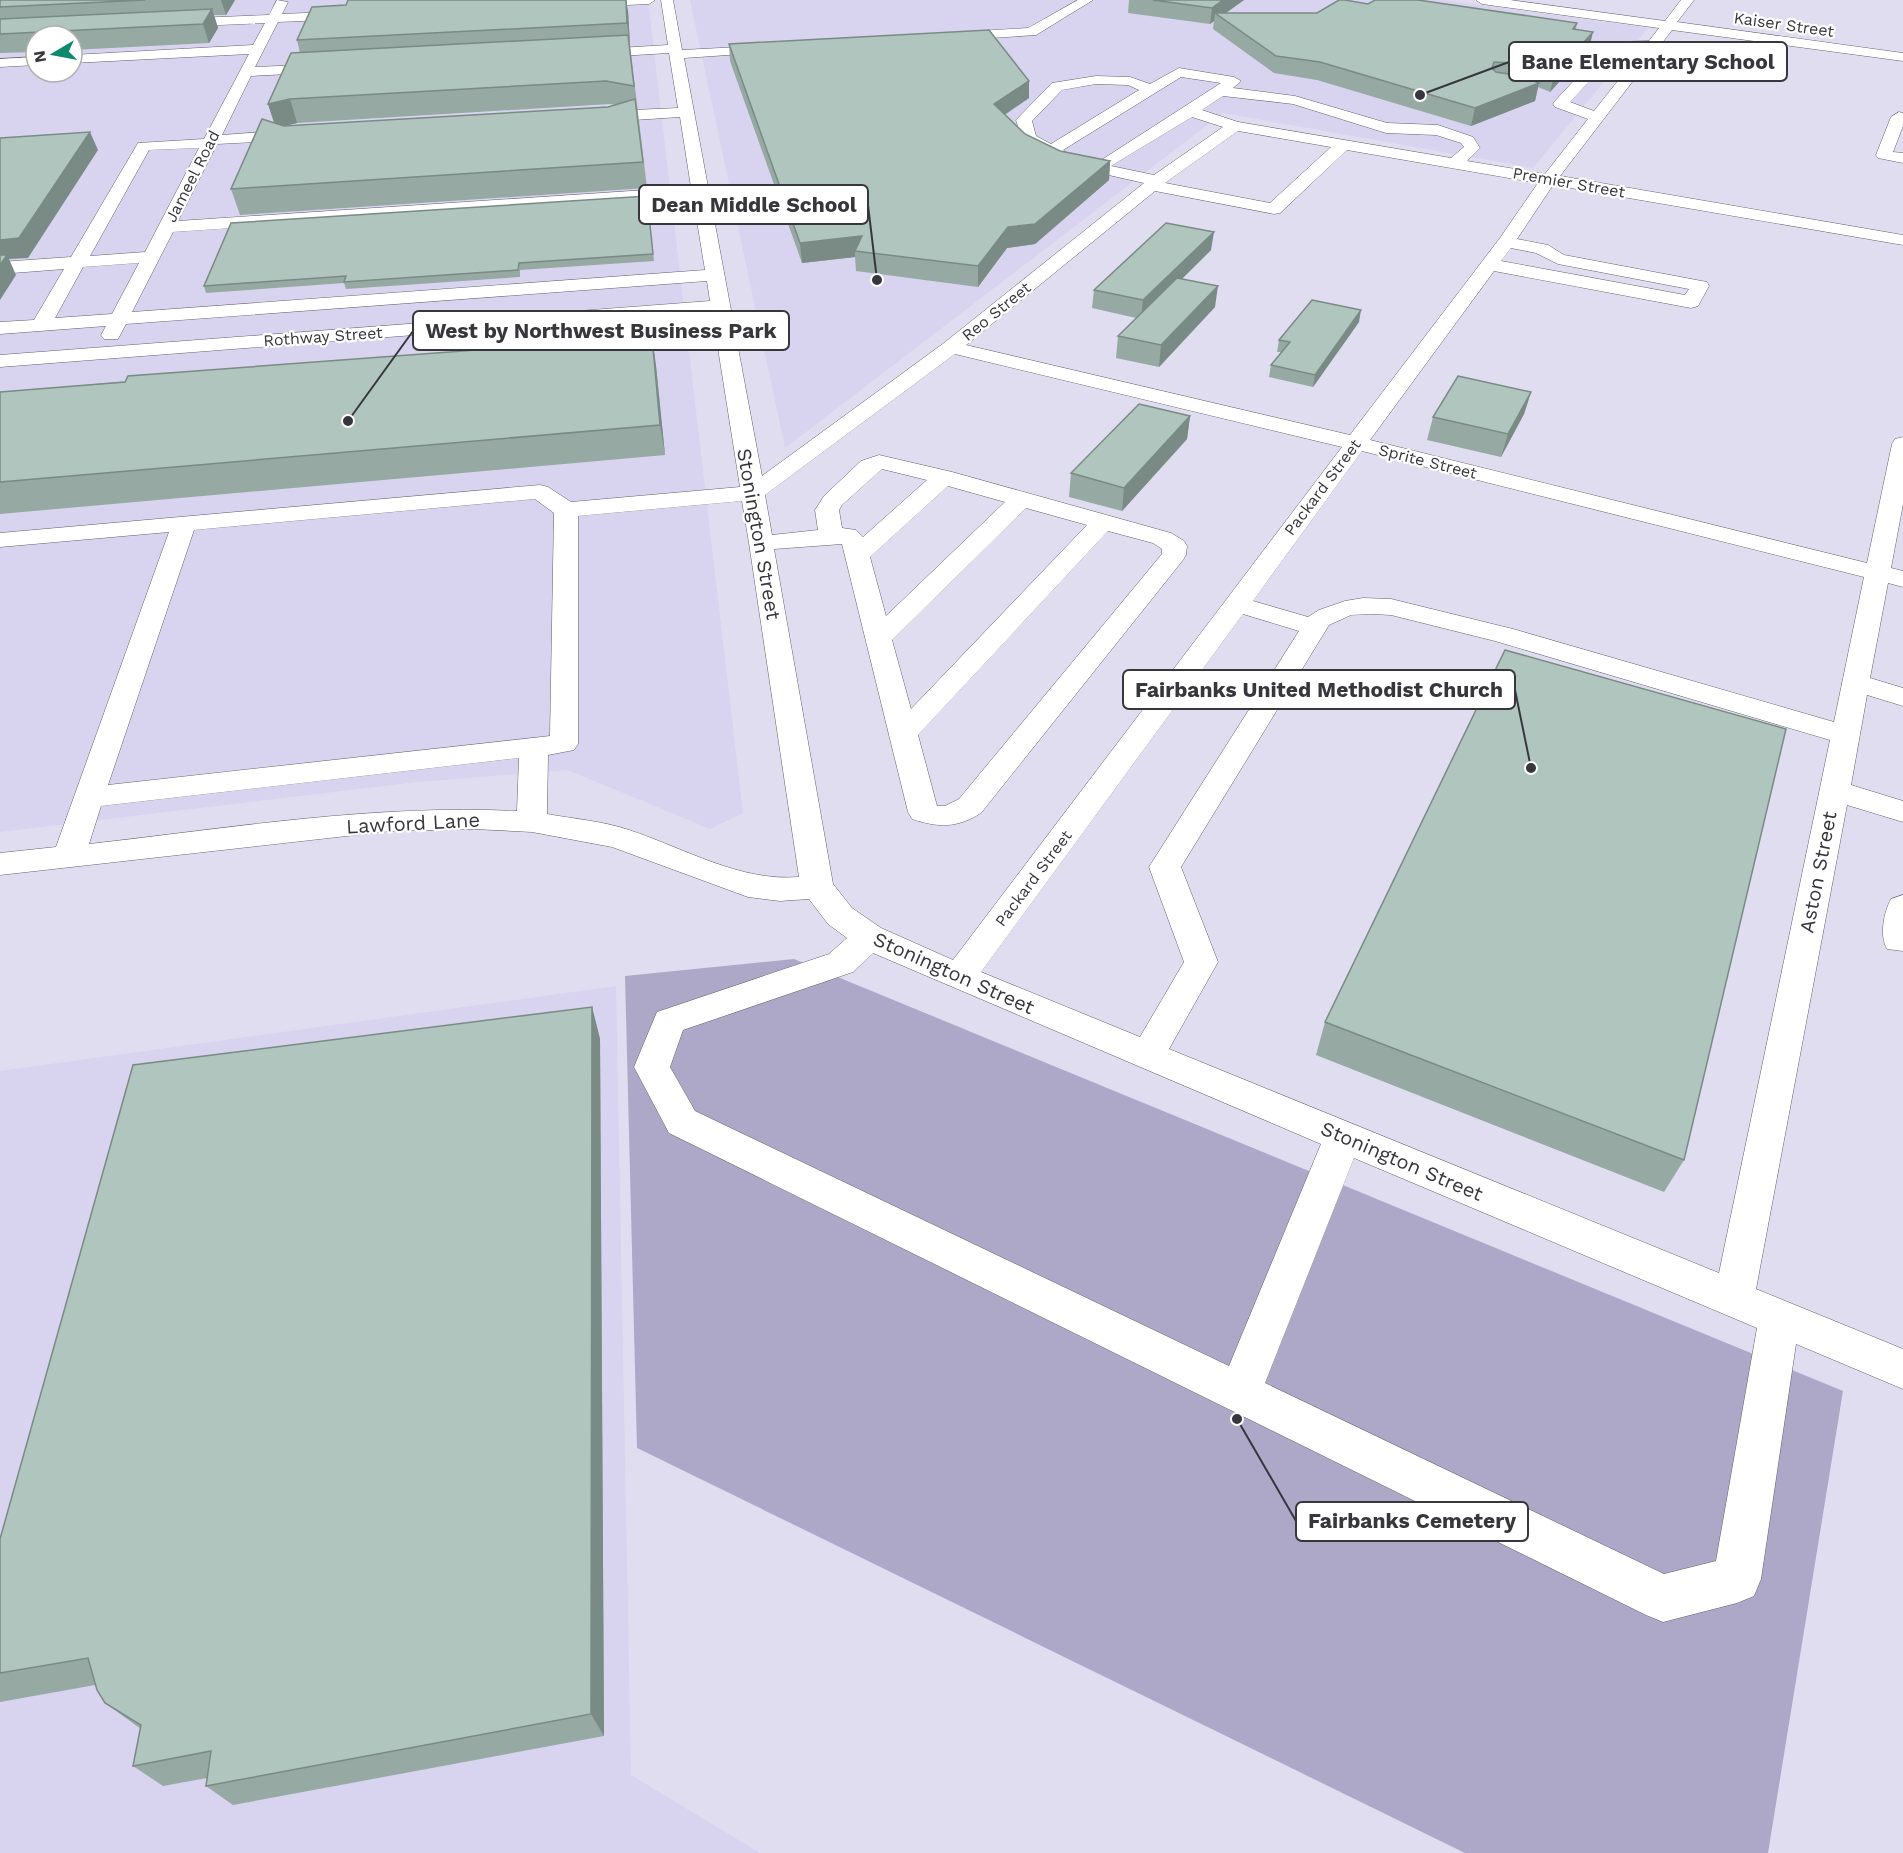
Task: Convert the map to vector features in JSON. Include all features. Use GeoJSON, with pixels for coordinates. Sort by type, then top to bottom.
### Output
{"type":"FeatureCollection","features":[{"type":"Feature","properties":{"kind":"street","name":"Jameel Road"},"geometry":{"type":"LineString","coordinates":[[102,353],[283,0]]}},
{"type":"Feature","properties":{"kind":"street"},"geometry":{"type":"LineString","coordinates":[[324,16],[332,0]]}},
{"type":"Feature","properties":{"kind":"street"},"geometry":{"type":"LineString","coordinates":[[570,4],[649,0]]}},
{"type":"Feature","properties":{"kind":"street","name":"Stonington Street"},"geometry":{"type":"LineString","coordinates":[[667,0],[713,275],[753,493],[817,887],[840,916],[869,938],[959,977],[1903,1369]]}},
{"type":"Feature","properties":{"kind":"street"},"geometry":{"type":"LineString","coordinates":[[936,38],[1031,32],[1087,0]]}},
{"type":"Feature","properties":{"kind":"street","name":"Packard Street"},"geometry":{"type":"LineString","coordinates":[[959,977],[1506,242],[1550,178],[1688,0]]}},
{"type":"Feature","properties":{"kind":"street","name":"Kaiser Street"},"geometry":{"type":"LineString","coordinates":[[1483,9],[1549,9],[1903,57]]}},
{"type":"Feature","properties":{"kind":"street"},"geometry":{"type":"LineString","coordinates":[[1536,21],[1549,9]]}},
{"type":"Feature","properties":{"kind":"street"},"geometry":{"type":"LineString","coordinates":[[155,24],[359,14]]}},
{"type":"Feature","properties":{"kind":"street"},"geometry":{"type":"LineString","coordinates":[[1598,117],[1555,101],[1615,45],[1653,45]]}},
{"type":"Feature","properties":{"kind":"street"},"geometry":{"type":"LineString","coordinates":[[1804,63],[1814,45]]}},
{"type":"Feature","properties":{"kind":"street"},"geometry":{"type":"LineString","coordinates":[[568,55],[783,47]]}},
{"type":"Feature","properties":{"kind":"street"},"geometry":{"type":"LineString","coordinates":[[84,58],[258,49]]}},
{"type":"Feature","properties":{"kind":"street"},"geometry":{"type":"LineString","coordinates":[[0,63],[24,62]]}},
{"type":"Feature","properties":{"kind":"street"},"geometry":{"type":"LineString","coordinates":[[246,72],[341,67]]}},
{"type":"Feature","properties":{"kind":"street"},"geometry":{"type":"LineString","coordinates":[[1050,151],[1179,72],[1234,81],[1191,111],[1086,165]]}},
{"type":"Feature","properties":{"kind":"street"},"geometry":{"type":"LineString","coordinates":[[1152,90],[1130,81],[1108,80],[1057,86],[1024,120],[1029,139],[1050,151],[1086,165],[1154,183],[1274,209],[1344,144]]}},
{"type":"Feature","properties":{"kind":"street"},"geometry":{"type":"LineString","coordinates":[[1220,91],[1295,100],[1386,128],[1438,130],[1455,134],[1467,140],[1472,148],[1456,162]]}},
{"type":"Feature","properties":{"kind":"street","name":"Premier Street"},"geometry":{"type":"LineString","coordinates":[[1191,111],[1235,126],[1903,240]]}},
{"type":"Feature","properties":{"kind":"street"},"geometry":{"type":"LineString","coordinates":[[626,116],[686,112]]}},
{"type":"Feature","properties":{"kind":"street"},"geometry":{"type":"LineString","coordinates":[[1903,118],[1899,117],[1884,155],[1903,158]]}},
{"type":"Feature","properties":{"kind":"street","name":"Reo Street"},"geometry":{"type":"LineString","coordinates":[[753,493],[951,347],[1154,183],[1235,126]]}},
{"type":"Feature","properties":{"kind":"street"},"geometry":{"type":"LineString","coordinates":[[41,325],[144,147],[284,137]]}},
{"type":"Feature","properties":{"kind":"street"},"geometry":{"type":"LineString","coordinates":[[166,227],[700,191]]}},
{"type":"Feature","properties":{"kind":"street"},"geometry":{"type":"LineString","coordinates":[[1489,264],[1691,302],[1700,286],[1558,259],[1542,249],[1506,242]]}},
{"type":"Feature","properties":{"kind":"street"},"geometry":{"type":"LineString","coordinates":[[0,268],[151,257]]}},
{"type":"Feature","properties":{"kind":"street"},"geometry":{"type":"LineString","coordinates":[[0,328],[713,275]]}},
{"type":"Feature","properties":{"kind":"street"},"geometry":{"type":"LineString","coordinates":[[425,328],[432,296]]}},
{"type":"Feature","properties":{"kind":"street"},"geometry":{"type":"LineString","coordinates":[[582,347],[722,320]]}},
{"type":"Feature","properties":{"kind":"street","name":"Rothway Street"},"geometry":{"type":"LineString","coordinates":[[0,361],[102,353],[269,349],[425,328],[722,320]]}},
{"type":"Feature","properties":{"kind":"street","name":"Sprite Street"},"geometry":{"type":"LineString","coordinates":[[951,347],[1355,443],[1890,576]]}},
{"type":"Feature","properties":{"kind":"street","name":"Aston Street"},"geometry":{"type":"LineString","coordinates":[[1734,1299],[1856,683],[1890,576],[1903,444]]}},
{"type":"Feature","properties":{"kind":"street"},"geometry":{"type":"LineString","coordinates":[[761,543],[847,535],[854,541],[923,812],[941,819],[970,806],[1174,555],[1175,546],[1162,538],[944,477],[879,462],[868,466],[832,501],[827,510],[831,536]]}},
{"type":"Feature","properties":{"kind":"street"},"geometry":{"type":"LineString","coordinates":[[858,555],[944,477]]}},
{"type":"Feature","properties":{"kind":"street"},"geometry":{"type":"LineString","coordinates":[[0,540],[540,492],[566,510],[753,493]]}},
{"type":"Feature","properties":{"kind":"street"},"geometry":{"type":"LineString","coordinates":[[879,638],[1021,499]]}},
{"type":"Feature","properties":{"kind":"street"},"geometry":{"type":"LineString","coordinates":[[90,796],[564,744],[566,510]]}},
{"type":"Feature","properties":{"kind":"street"},"geometry":{"type":"LineString","coordinates":[[903,734],[1103,522]]}},
{"type":"Feature","properties":{"kind":"street"},"geometry":{"type":"LineString","coordinates":[[69,855],[184,524]]}},
{"type":"Feature","properties":{"kind":"street"},"geometry":{"type":"LineString","coordinates":[[0,562],[106,552]]}},
{"type":"Feature","properties":{"kind":"street"},"geometry":{"type":"LineString","coordinates":[[1235,604],[1315,627]]}},
{"type":"Feature","properties":{"kind":"street"},"geometry":{"type":"LineString","coordinates":[[1148,1055],[1201,962],[1166,867],[1319,620],[1346,607],[1390,607],[1504,635],[1845,735]]}},
{"type":"Feature","properties":{"kind":"street"},"geometry":{"type":"LineString","coordinates":[[1856,683],[1903,697]]}},
{"type":"Feature","properties":{"kind":"street"},"geometry":{"type":"LineString","coordinates":[[532,822],[534,748]]}},
{"type":"Feature","properties":{"kind":"street"},"geometry":{"type":"LineString","coordinates":[[1834,790],[1903,812]]}},
{"type":"Feature","properties":{"kind":"street","name":"Lawford Lane"},"geometry":{"type":"LineString","coordinates":[[0,864],[391,821],[474,819],[532,822],[617,837],[748,886],[780,890],[817,887]]}},
{"type":"Feature","properties":{"kind":"street"},"geometry":{"type":"LineString","coordinates":[[1899,940],[1903,907]]}},
{"type":"Feature","properties":{"kind":"street"},"geometry":{"type":"LineString","coordinates":[[869,938],[841,963],[669,1021],[652,1067],[682,1122],[1663,1598],[1737,1579],[1779,1318]]}},
{"type":"Feature","properties":{"kind":"street"},"geometry":{"type":"LineString","coordinates":[[1240,1393],[1343,1137]]}},
{"type":"Feature","properties":{"kind":"shaded area"},"geometry":{"type":"Polygon","coordinates":[[[0,0],[648,0],[743,813],[710,829],[568,770],[417,782],[0,832],[0,0]]]}},
{"type":"Feature","properties":{"kind":"shaded area"},"geometry":{"type":"Polygon","coordinates":[[[690,0],[1444,0],[1648,28],[1533,168],[1223,113],[785,448],[690,0]]]}},
{"type":"Feature","properties":{"kind":"shaded area"},"geometry":{"type":"Polygon","coordinates":[[[794,959],[1843,1391],[1768,1853],[1465,1853],[637,1448],[625,976],[794,959]]]}},
{"type":"Feature","properties":{"kind":"shaded area"},"geometry":{"type":"Polygon","coordinates":[[[616,986],[631,1775],[760,1853],[0,1853],[0,1071],[616,986]]]}},
{"type":"Feature","properties":{"kind":"building"},"geometry":{"type":"Polygon","coordinates":[[[0,0],[145,0],[0,7],[0,0]]]}},
{"type":"Feature","properties":{"kind":"building"},"geometry":{"type":"Polygon","coordinates":[[[348,0],[626,0],[627,23],[297,40],[312,7],[346,5],[348,0]]]}},
{"type":"Feature","properties":{"kind":"building"},"geometry":{"type":"Polygon","coordinates":[[[1153,0],[1223,0],[1212,8],[1153,0]]]}},
{"type":"Feature","properties":{"kind":"building"},"geometry":{"type":"Polygon","coordinates":[[[1339,0],[1368,4],[1375,0],[1418,0],[1577,23],[1573,29],[1593,32],[1554,75],[1529,64],[1494,62],[1492,68],[1496,72],[1520,76],[1539,83],[1475,108],[1320,62],[1276,56],[1215,13],[1317,13],[1339,0]]]}},
{"type":"Feature","properties":{"kind":"building"},"geometry":{"type":"Polygon","coordinates":[[[212,9],[203,24],[84,30],[84,24],[24,24],[24,33],[0,34],[0,19],[212,9]]]}},
{"type":"Feature","properties":{"kind":"building"},"geometry":{"type":"Polygon","coordinates":[[[989,30],[1029,81],[994,104],[1025,134],[1060,151],[1110,161],[1035,224],[1008,227],[978,266],[855,251],[862,236],[800,243],[729,44],[989,30]]]}},
{"type":"Feature","properties":{"kind":"building"},"geometry":{"type":"Polygon","coordinates":[[[628,35],[634,86],[606,81],[290,99],[268,104],[291,53],[628,35]]]}},
{"type":"Feature","properties":{"kind":"building"},"geometry":{"type":"Polygon","coordinates":[[[635,99],[643,162],[231,189],[262,119],[284,126],[608,107],[635,99]]]}},
{"type":"Feature","properties":{"kind":"building"},"geometry":{"type":"Polygon","coordinates":[[[90,132],[19,238],[0,240],[0,138],[90,132]]]}},
{"type":"Feature","properties":{"kind":"building"},"geometry":{"type":"Polygon","coordinates":[[[647,196],[653,254],[519,263],[518,270],[344,282],[346,276],[204,286],[231,223],[647,196]]]}},
{"type":"Feature","properties":{"kind":"building"},"geometry":{"type":"Polygon","coordinates":[[[1166,223],[1214,232],[1143,300],[1094,290],[1166,223]]]}},
{"type":"Feature","properties":{"kind":"building"},"geometry":{"type":"Polygon","coordinates":[[[0,255],[7,255],[0,265],[0,255]]]}},
{"type":"Feature","properties":{"kind":"building"},"geometry":{"type":"Polygon","coordinates":[[[1177,278],[1218,286],[1161,345],[1118,336],[1177,278]]]}},
{"type":"Feature","properties":{"kind":"building"},"geometry":{"type":"Polygon","coordinates":[[[1312,300],[1361,310],[1315,375],[1271,365],[1290,342],[1279,340],[1312,300]]]}},
{"type":"Feature","properties":{"kind":"building"},"geometry":{"type":"Polygon","coordinates":[[[652,337],[660,425],[0,482],[0,392],[125,382],[128,376],[652,337]]]}},
{"type":"Feature","properties":{"kind":"building"},"geometry":{"type":"Polygon","coordinates":[[[1458,376],[1531,392],[1508,434],[1433,417],[1458,376]]]}},
{"type":"Feature","properties":{"kind":"building"},"geometry":{"type":"Polygon","coordinates":[[[1139,404],[1190,416],[1124,488],[1071,473],[1139,404]]]}},
{"type":"Feature","properties":{"kind":"building"},"geometry":{"type":"Polygon","coordinates":[[[1505,650],[1786,729],[1684,1160],[1325,1022],[1505,650]]]}},
{"type":"Feature","properties":{"kind":"building"},"geometry":{"type":"Polygon","coordinates":[[[592,1007],[591,1714],[206,1786],[211,1751],[133,1766],[141,1725],[105,1703],[97,1690],[88,1658],[0,1673],[0,1539],[133,1065],[592,1007]]]}},
{"type":"Feature","properties":{"kind":"place","name":"Bane Elementary School"},"geometry":{"type":"Point","coordinates":[1420,95]}},
{"type":"Feature","properties":{"kind":"place","name":"Dean Middle School"},"geometry":{"type":"Point","coordinates":[877,280]}},
{"type":"Feature","properties":{"kind":"place","name":"West by Northwest Business Park"},"geometry":{"type":"Point","coordinates":[348,421]}},
{"type":"Feature","properties":{"kind":"place","name":"Fairbanks United Methodist Church"},"geometry":{"type":"Point","coordinates":[1531,768]}},
{"type":"Feature","properties":{"kind":"place","name":"Fairbanks Cemetery"},"geometry":{"type":"Point","coordinates":[1237,1419]}}]}
